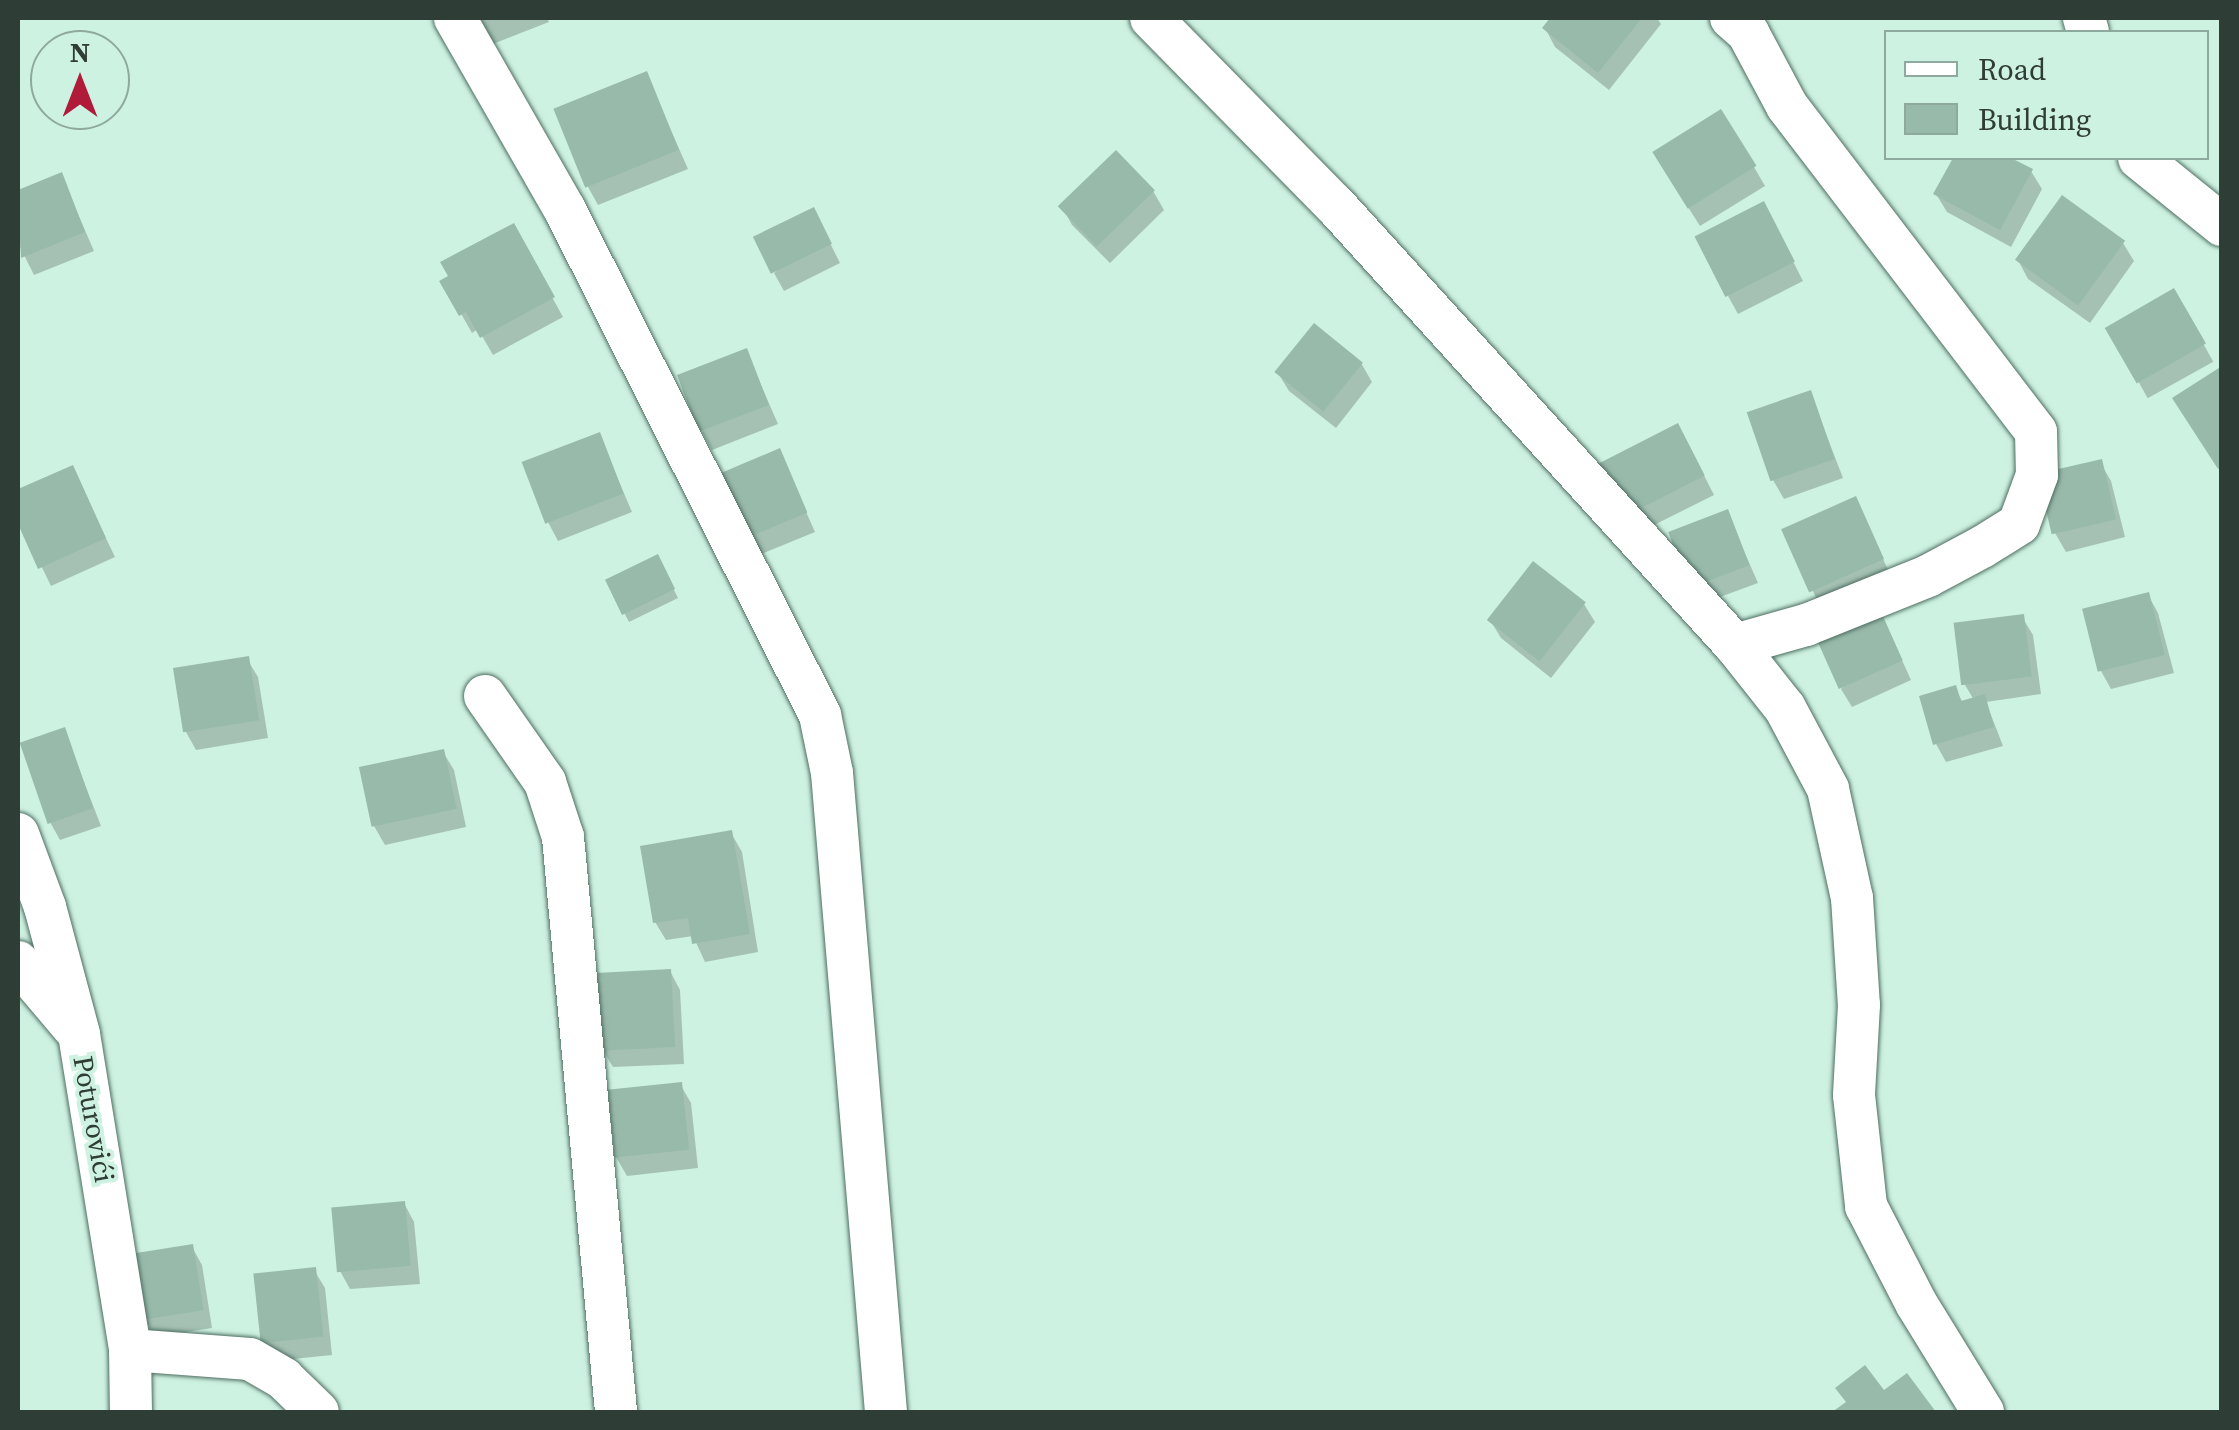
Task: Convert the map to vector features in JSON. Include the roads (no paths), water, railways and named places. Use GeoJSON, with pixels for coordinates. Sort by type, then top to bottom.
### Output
{"type":"FeatureCollection","features":[{"type":"Feature","properties":{"kind":"street"},"geometry":{"type":"LineString","coordinates":[[455,18],[564,210],[820,715],[834,792],[886,1412]]}},
{"type":"Feature","properties":{"kind":"street"},"geometry":{"type":"LineString","coordinates":[[1151,18],[1335,205],[1735,645],[1785,708],[1828,789],[1852,898],[1859,1005],[1854,1095],[1866,1206],[1916,1303],[1983,1412]]}},
{"type":"Feature","properties":{"kind":"street"},"geometry":{"type":"LineString","coordinates":[[1731,18],[1748,32],[1787,106],[2036,432],[2037,475],[2019,524],[1982,547],[1928,576],[1806,625],[1735,645]]}},
{"type":"Feature","properties":{"kind":"street"},"geometry":{"type":"LineString","coordinates":[[2141,160],[2222,225]]}},
{"type":"Feature","properties":{"kind":"street"},"geometry":{"type":"LineString","coordinates":[[485,696],[545,782],[564,837],[616,1412]]}},
{"type":"Feature","properties":{"kind":"street","name":"Poturovići"},"geometry":{"type":"LineString","coordinates":[[18,834],[44,907],[79,1034],[130,1350],[131,1412]]}},
{"type":"Feature","properties":{"kind":"street"},"geometry":{"type":"LineString","coordinates":[[18,962],[79,1034]]}},
{"type":"Feature","properties":{"kind":"street"},"geometry":{"type":"LineString","coordinates":[[130,1350],[250,1359],[284,1380],[318,1412]]}}]}
